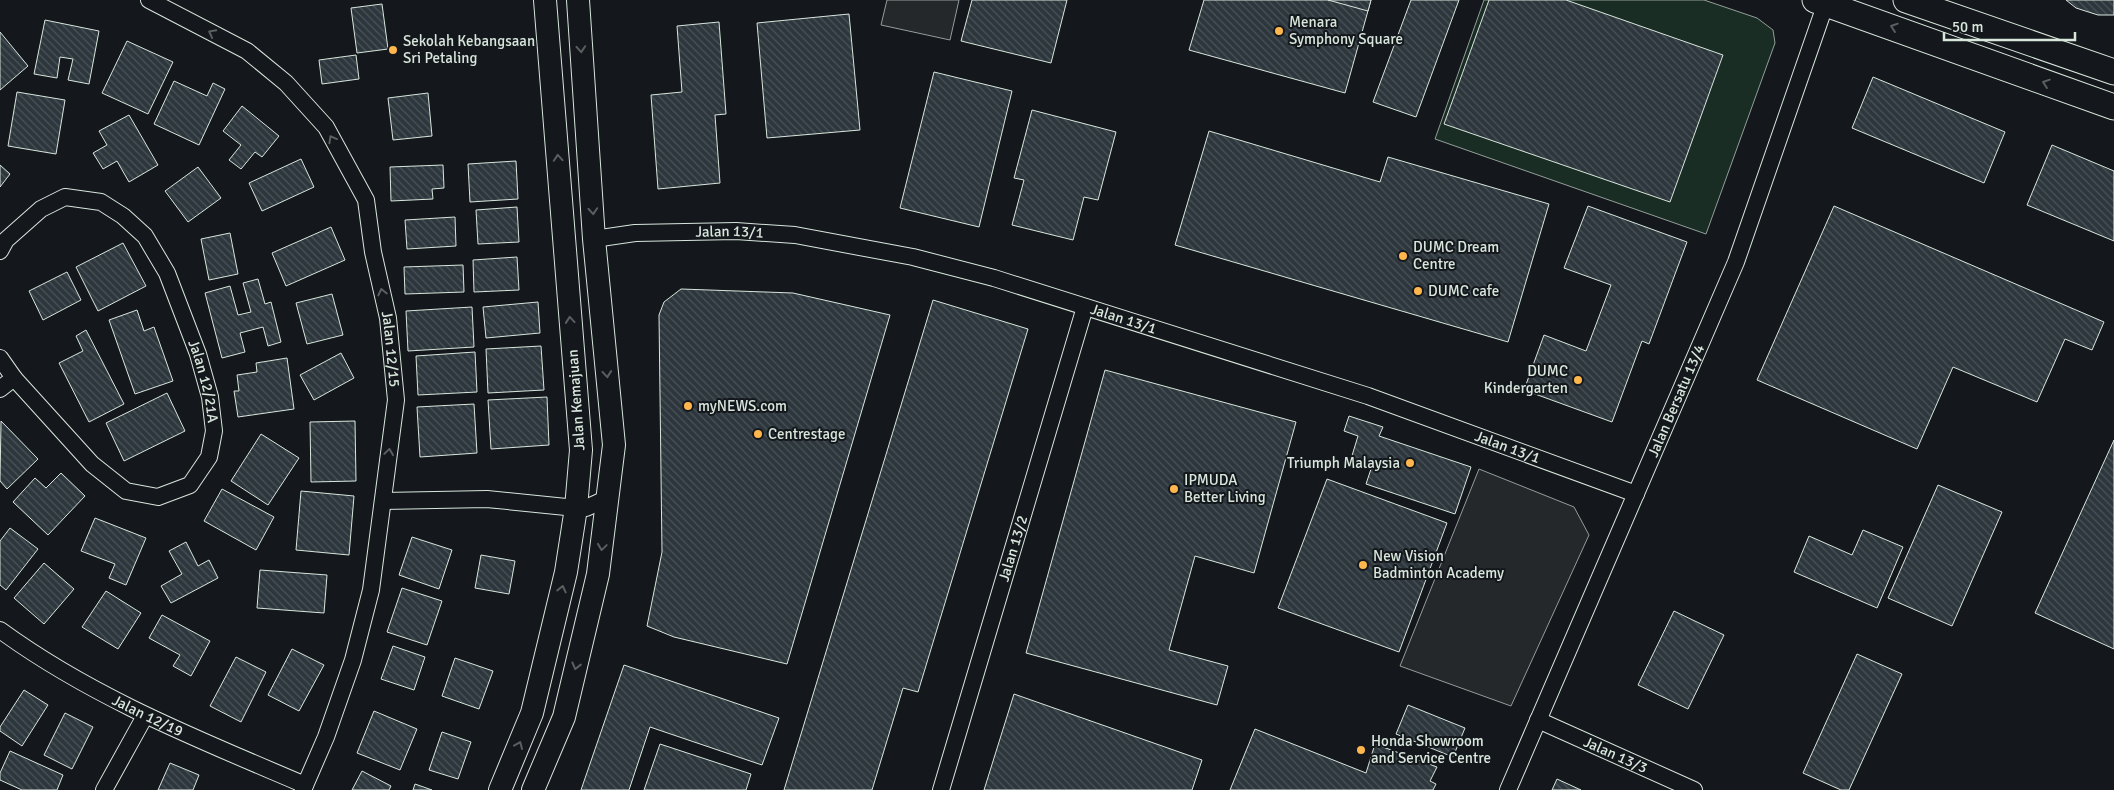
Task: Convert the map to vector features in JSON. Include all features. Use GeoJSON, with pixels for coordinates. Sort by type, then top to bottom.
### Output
{"type":"FeatureCollection","features":[{"type":"Feature","properties":{"kind":"main road","name":"Jalan Kemajuan"},"geometry":{"type":"LineString","coordinates":[[500,790],[532,712],[566,572],[576,508],[581,450],[546,0]]}},
{"type":"Feature","properties":{"kind":"main road"},"geometry":{"type":"LineString","coordinates":[[533,790],[564,717],[598,574],[614,445],[594,238],[578,0]]}},
{"type":"Feature","properties":{"kind":"main road"},"geometry":{"type":"LineString","coordinates":[[1906,0],[2114,72]]}},
{"type":"Feature","properties":{"kind":"main road"},"geometry":{"type":"LineString","coordinates":[[1822,1],[2107,103]]}},
{"type":"Feature","properties":{"kind":"street","name":"Jalan 12/15"},"geometry":{"type":"LineString","coordinates":[[149,0],[247,51],[286,83],[326,127],[366,200],[373,252],[388,318],[396,400],[371,590],[353,660],[326,737],[304,788]]}},
{"type":"Feature","properties":{"kind":"street","name":"Jalan Bersatu 13/4"},"geometry":{"type":"LineString","coordinates":[[1508,790],[1736,262],[1822,1]]}},
{"type":"Feature","properties":{"kind":"street","name":"Jalan 12/21A"},"geometry":{"type":"LineString","coordinates":[[0,251],[6,240],[41,209],[66,197],[101,202],[123,216],[145,236],[167,273],[198,354],[210,397],[214,431],[209,457],[190,485],[158,497],[126,491],[92,464],[14,378],[0,358]]}},
{"type":"Feature","properties":{"kind":"street","name":"Jalan 13/1"},"geometry":{"type":"LineString","coordinates":[[594,238],[635,233],[736,231],[795,235],[913,257],[994,278],[1368,396],[1636,494]]}},
{"type":"Feature","properties":{"kind":"street","name":"Jalan 13/2"},"geometry":{"type":"LineString","coordinates":[[941,790],[1085,307]]}},
{"type":"Feature","properties":{"kind":"street"},"geometry":{"type":"LineString","coordinates":[[0,389],[14,378]]}},
{"type":"Feature","properties":{"kind":"street"},"geometry":{"type":"LineString","coordinates":[[383,501],[487,499],[576,508],[595,505],[608,498]]}},
{"type":"Feature","properties":{"kind":"street","name":"Jalan 12/19"},"geometry":{"type":"LineString","coordinates":[[0,630],[71,677],[145,716],[304,788]]}},
{"type":"Feature","properties":{"kind":"street"},"geometry":{"type":"LineString","coordinates":[[104,790],[145,716]]}},
{"type":"Feature","properties":{"kind":"street","name":"Jalan 13/3"},"geometry":{"type":"LineString","coordinates":[[1538,720],[1694,790]]}},
{"type":"Feature","properties":{"kind":"green space"},"geometry":{"type":"Polygon","coordinates":[[[1484,0],[1704,0],[1757,18],[1773,30],[1775,43],[1706,234],[1435,139],[1484,0]]]}},
{"type":"Feature","properties":{"kind":"shaded area"},"geometry":{"type":"Polygon","coordinates":[[[887,0],[959,0],[950,40],[881,25],[887,0]]]}},
{"type":"Feature","properties":{"kind":"shaded area"},"geometry":{"type":"Polygon","coordinates":[[[1479,469],[1574,507],[1589,535],[1511,706],[1400,666],[1479,469]]]}},
{"type":"Feature","properties":{"kind":"building"},"geometry":{"type":"Polygon","coordinates":[[[972,0],[1067,0],[1051,63],[961,41],[972,0]]]}},
{"type":"Feature","properties":{"kind":"building","name":"Menara Symphony Square"},"geometry":{"type":"Polygon","coordinates":[[[1204,0],[1371,0],[1345,93],[1189,50],[1204,0]]]}},
{"type":"Feature","properties":{"kind":"building"},"geometry":{"type":"Polygon","coordinates":[[[1328,0],[1371,0],[1368,11],[1328,0]]]}},
{"type":"Feature","properties":{"kind":"building"},"geometry":{"type":"Polygon","coordinates":[[[1411,0],[1459,0],[1416,117],[1373,102],[1411,0]]]}},
{"type":"Feature","properties":{"kind":"building"},"geometry":{"type":"Polygon","coordinates":[[[1489,0],[1566,0],[1723,55],[1670,202],[1444,124],[1489,0]]]}},
{"type":"Feature","properties":{"kind":"building"},"geometry":{"type":"Polygon","coordinates":[[[2066,0],[2114,0],[2114,15],[2098,15],[2076,8],[2066,0]]]}},
{"type":"Feature","properties":{"kind":"building"},"geometry":{"type":"Polygon","coordinates":[[[382,4],[388,49],[357,53],[351,8],[382,4]]]}},
{"type":"Feature","properties":{"kind":"building"},"geometry":{"type":"Polygon","coordinates":[[[849,14],[860,130],[767,138],[757,23],[849,14]]]}},
{"type":"Feature","properties":{"kind":"building"},"geometry":{"type":"Polygon","coordinates":[[[45,20],[99,31],[89,84],[68,80],[73,59],[60,57],[57,78],[34,74],[45,20]]]}},
{"type":"Feature","properties":{"kind":"building"},"geometry":{"type":"Polygon","coordinates":[[[719,22],[726,114],[715,115],[720,183],[658,189],[651,95],[682,92],[677,26],[719,22]]]}},
{"type":"Feature","properties":{"kind":"building"},"geometry":{"type":"Polygon","coordinates":[[[0,32],[28,66],[0,90],[0,32]]]}},
{"type":"Feature","properties":{"kind":"building"},"geometry":{"type":"Polygon","coordinates":[[[127,41],[173,62],[148,114],[102,93],[127,41]]]}},
{"type":"Feature","properties":{"kind":"building"},"geometry":{"type":"Polygon","coordinates":[[[356,55],[359,79],[322,84],[319,60],[356,55]]]}},
{"type":"Feature","properties":{"kind":"building"},"geometry":{"type":"Polygon","coordinates":[[[934,72],[1012,91],[979,227],[900,208],[934,72]]]}},
{"type":"Feature","properties":{"kind":"building"},"geometry":{"type":"Polygon","coordinates":[[[1873,77],[2005,132],[1984,183],[1852,128],[1873,77]]]}},
{"type":"Feature","properties":{"kind":"building"},"geometry":{"type":"Polygon","coordinates":[[[174,81],[207,96],[213,83],[225,89],[199,145],[154,124],[174,81]]]}},
{"type":"Feature","properties":{"kind":"building"},"geometry":{"type":"Polygon","coordinates":[[[17,92],[65,100],[56,154],[8,146],[17,92]]]}},
{"type":"Feature","properties":{"kind":"building"},"geometry":{"type":"Polygon","coordinates":[[[428,93],[432,136],[393,140],[388,98],[428,93]]]}},
{"type":"Feature","properties":{"kind":"building"},"geometry":{"type":"Polygon","coordinates":[[[242,106],[279,136],[262,157],[255,152],[241,169],[229,160],[241,145],[223,131],[242,106]]]}},
{"type":"Feature","properties":{"kind":"building"},"geometry":{"type":"Polygon","coordinates":[[[1032,110],[1116,132],[1098,200],[1084,197],[1073,240],[1012,225],[1024,180],[1014,178],[1032,110]]]}},
{"type":"Feature","properties":{"kind":"building"},"geometry":{"type":"Polygon","coordinates":[[[129,115],[158,165],[129,182],[117,161],[103,169],[93,153],[107,145],[99,131],[129,115]]]}},
{"type":"Feature","properties":{"kind":"building"},"geometry":{"type":"Polygon","coordinates":[[[1209,131],[1380,182],[1388,157],[1549,204],[1508,342],[1175,245],[1209,131]]]}},
{"type":"Feature","properties":{"kind":"building"},"geometry":{"type":"Polygon","coordinates":[[[2052,145],[2114,171],[2114,241],[2027,205],[2052,145]]]}},
{"type":"Feature","properties":{"kind":"building"},"geometry":{"type":"Polygon","coordinates":[[[301,159],[314,187],[262,211],[249,183],[301,159]]]}},
{"type":"Feature","properties":{"kind":"building"},"geometry":{"type":"Polygon","coordinates":[[[516,161],[518,199],[470,202],[468,164],[516,161]]]}},
{"type":"Feature","properties":{"kind":"building"},"geometry":{"type":"Polygon","coordinates":[[[0,165],[10,174],[0,187],[0,165]]]}},
{"type":"Feature","properties":{"kind":"building"},"geometry":{"type":"Polygon","coordinates":[[[443,165],[444,188],[432,189],[433,199],[391,201],[390,167],[443,165]]]}},
{"type":"Feature","properties":{"kind":"building"},"geometry":{"type":"Polygon","coordinates":[[[198,167],[221,198],[188,222],[165,191],[198,167]]]}},
{"type":"Feature","properties":{"kind":"building"},"geometry":{"type":"Polygon","coordinates":[[[1588,206],[1687,242],[1649,344],[1642,341],[1612,422],[1524,390],[1544,335],[1586,351],[1611,285],[1564,268],[1588,206]]]}},
{"type":"Feature","properties":{"kind":"building"},"geometry":{"type":"Polygon","coordinates":[[[1834,206],[2104,322],[2092,350],[2065,339],[2037,402],[1953,367],[1917,449],[1757,380],[1834,206]]]}},
{"type":"Feature","properties":{"kind":"building"},"geometry":{"type":"Polygon","coordinates":[[[517,207],[519,242],[478,244],[476,210],[517,207]]]}},
{"type":"Feature","properties":{"kind":"building"},"geometry":{"type":"Polygon","coordinates":[[[455,217],[456,246],[407,249],[405,220],[455,217]]]}},
{"type":"Feature","properties":{"kind":"building"},"geometry":{"type":"Polygon","coordinates":[[[331,227],[345,260],[286,286],[272,253],[331,227]]]}},
{"type":"Feature","properties":{"kind":"building"},"geometry":{"type":"Polygon","coordinates":[[[230,233],[238,274],[209,280],[201,239],[230,233]]]}},
{"type":"Feature","properties":{"kind":"building"},"geometry":{"type":"Polygon","coordinates":[[[123,243],[146,286],[98,311],[76,267],[123,243]]]}},
{"type":"Feature","properties":{"kind":"building"},"geometry":{"type":"Polygon","coordinates":[[[517,257],[519,290],[474,292],[473,260],[517,257]]]}},
{"type":"Feature","properties":{"kind":"building"},"geometry":{"type":"Polygon","coordinates":[[[463,265],[464,292],[405,294],[404,267],[463,265]]]}},
{"type":"Feature","properties":{"kind":"building"},"geometry":{"type":"Polygon","coordinates":[[[67,272],[81,300],[43,320],[29,291],[67,272]]]}},
{"type":"Feature","properties":{"kind":"building"},"geometry":{"type":"Polygon","coordinates":[[[258,279],[265,304],[271,302],[281,342],[268,346],[263,327],[240,333],[245,352],[222,358],[205,293],[230,286],[238,315],[251,312],[243,283],[258,279]]]}},
{"type":"Feature","properties":{"kind":"building","name":"Centrestage"},"geometry":{"type":"Polygon","coordinates":[[[681,289],[793,293],[890,315],[787,664],[674,637],[647,626],[662,552],[659,315],[664,302],[681,289]]]}},
{"type":"Feature","properties":{"kind":"building"},"geometry":{"type":"Polygon","coordinates":[[[332,294],[343,335],[307,344],[296,303],[332,294]]]}},
{"type":"Feature","properties":{"kind":"building"},"geometry":{"type":"Polygon","coordinates":[[[933,300],[1028,329],[918,692],[903,688],[872,790],[784,790],[933,300]]]}},
{"type":"Feature","properties":{"kind":"building"},"geometry":{"type":"Polygon","coordinates":[[[538,302],[540,333],[486,338],[483,307],[538,302]]]}},
{"type":"Feature","properties":{"kind":"building"},"geometry":{"type":"Polygon","coordinates":[[[472,307],[474,347],[408,351],[406,311],[472,307]]]}},
{"type":"Feature","properties":{"kind":"building"},"geometry":{"type":"Polygon","coordinates":[[[137,310],[144,331],[154,327],[173,381],[135,394],[109,320],[137,310]]]}},
{"type":"Feature","properties":{"kind":"building"},"geometry":{"type":"Polygon","coordinates":[[[86,330],[124,404],[89,422],[59,363],[83,351],[76,336],[86,330]]]}},
{"type":"Feature","properties":{"kind":"building"},"geometry":{"type":"Polygon","coordinates":[[[541,346],[544,390],[488,393],[486,349],[541,346]]]}},
{"type":"Feature","properties":{"kind":"building"},"geometry":{"type":"Polygon","coordinates":[[[475,352],[477,392],[418,395],[416,356],[475,352]]]}},
{"type":"Feature","properties":{"kind":"building"},"geometry":{"type":"Polygon","coordinates":[[[341,353],[354,378],[314,400],[300,375],[341,353]]]}},
{"type":"Feature","properties":{"kind":"building"},"geometry":{"type":"Polygon","coordinates":[[[287,358],[294,409],[238,417],[234,391],[239,391],[237,375],[257,372],[256,363],[287,358]]]}},
{"type":"Feature","properties":{"kind":"building","name":"IPMUDA Better Living"},"geometry":{"type":"Polygon","coordinates":[[[1105,370],[1296,422],[1254,573],[1195,556],[1169,650],[1228,666],[1217,705],[1026,653],[1105,370]]]}},
{"type":"Feature","properties":{"kind":"building"},"geometry":{"type":"Polygon","coordinates":[[[167,393],[185,431],[124,461],[106,423],[167,393]]]}},
{"type":"Feature","properties":{"kind":"building"},"geometry":{"type":"Polygon","coordinates":[[[547,397],[549,445],[491,449],[488,400],[547,397]]]}},
{"type":"Feature","properties":{"kind":"building"},"geometry":{"type":"Polygon","coordinates":[[[474,404],[477,453],[420,457],[417,407],[474,404]]]}},
{"type":"Feature","properties":{"kind":"building","name":"Triumph Malaysia"},"geometry":{"type":"Polygon","coordinates":[[[1349,416],[1383,427],[1379,436],[1471,467],[1455,514],[1366,484],[1372,466],[1351,459],[1358,436],[1344,431],[1349,416]]]}},
{"type":"Feature","properties":{"kind":"building"},"geometry":{"type":"Polygon","coordinates":[[[1,421],[38,459],[7,489],[0,481],[1,421]]]}},
{"type":"Feature","properties":{"kind":"building"},"geometry":{"type":"Polygon","coordinates":[[[355,421],[356,481],[311,482],[310,422],[355,421]]]}},
{"type":"Feature","properties":{"kind":"building"},"geometry":{"type":"Polygon","coordinates":[[[261,434],[299,458],[268,505],[231,481],[261,434]]]}},
{"type":"Feature","properties":{"kind":"building"},"geometry":{"type":"Polygon","coordinates":[[[2114,440],[2114,649],[2035,613],[2114,440]]]}},
{"type":"Feature","properties":{"kind":"building"},"geometry":{"type":"Polygon","coordinates":[[[61,473],[85,496],[48,535],[13,502],[35,478],[46,488],[61,473]]]}},
{"type":"Feature","properties":{"kind":"building","name":"New Vision Badminton Academy"},"geometry":{"type":"Polygon","coordinates":[[[1327,479],[1447,523],[1399,652],[1278,608],[1327,479]]]}},
{"type":"Feature","properties":{"kind":"building"},"geometry":{"type":"Polygon","coordinates":[[[1938,485],[2002,512],[1952,626],[1888,598],[1938,485]]]}},
{"type":"Feature","properties":{"kind":"building"},"geometry":{"type":"Polygon","coordinates":[[[222,489],[274,517],[256,550],[204,521],[222,489]]]}},
{"type":"Feature","properties":{"kind":"building"},"geometry":{"type":"Polygon","coordinates":[[[301,491],[354,496],[349,555],[296,550],[301,491]]]}},
{"type":"Feature","properties":{"kind":"building"},"geometry":{"type":"Polygon","coordinates":[[[95,518],[146,538],[126,585],[109,578],[115,564],[81,551],[95,518]]]}},
{"type":"Feature","properties":{"kind":"building"},"geometry":{"type":"Polygon","coordinates":[[[10,528],[38,549],[6,590],[0,585],[0,541],[10,528]]]}},
{"type":"Feature","properties":{"kind":"building"},"geometry":{"type":"Polygon","coordinates":[[[1863,530],[1903,547],[1877,608],[1794,572],[1809,536],[1852,555],[1863,530]]]}},
{"type":"Feature","properties":{"kind":"building"},"geometry":{"type":"Polygon","coordinates":[[[412,537],[452,550],[439,589],[399,575],[412,537]]]}},
{"type":"Feature","properties":{"kind":"building"},"geometry":{"type":"Polygon","coordinates":[[[186,542],[198,566],[209,560],[218,578],[171,603],[161,586],[182,574],[169,551],[186,542]]]}},
{"type":"Feature","properties":{"kind":"building"},"geometry":{"type":"Polygon","coordinates":[[[481,555],[515,561],[509,594],[475,588],[481,555]]]}},
{"type":"Feature","properties":{"kind":"building"},"geometry":{"type":"Polygon","coordinates":[[[44,563],[74,589],[44,624],[14,598],[44,563]]]}},
{"type":"Feature","properties":{"kind":"building"},"geometry":{"type":"Polygon","coordinates":[[[260,570],[327,575],[324,613],[257,608],[260,570]]]}},
{"type":"Feature","properties":{"kind":"building"},"geometry":{"type":"Polygon","coordinates":[[[402,588],[442,601],[427,645],[387,632],[402,588]]]}},
{"type":"Feature","properties":{"kind":"building"},"geometry":{"type":"Polygon","coordinates":[[[106,591],[141,613],[118,649],[82,627],[106,591]]]}},
{"type":"Feature","properties":{"kind":"building"},"geometry":{"type":"Polygon","coordinates":[[[1674,611],[1724,635],[1688,709],[1638,685],[1674,611]]]}},
{"type":"Feature","properties":{"kind":"building"},"geometry":{"type":"Polygon","coordinates":[[[162,615],[210,641],[191,676],[173,666],[180,655],[149,638],[162,615]]]}},
{"type":"Feature","properties":{"kind":"building"},"geometry":{"type":"Polygon","coordinates":[[[393,646],[425,657],[414,690],[381,679],[393,646]]]}},
{"type":"Feature","properties":{"kind":"building"},"geometry":{"type":"Polygon","coordinates":[[[292,649],[324,665],[299,711],[268,695],[292,649]]]}},
{"type":"Feature","properties":{"kind":"building"},"geometry":{"type":"Polygon","coordinates":[[[1857,654],[1902,674],[1849,790],[1841,790],[1803,773],[1857,654]]]}},
{"type":"Feature","properties":{"kind":"building"},"geometry":{"type":"Polygon","coordinates":[[[236,657],[266,672],[241,722],[210,706],[236,657]]]}},
{"type":"Feature","properties":{"kind":"building"},"geometry":{"type":"Polygon","coordinates":[[[455,658],[493,671],[479,709],[442,696],[455,658]]]}},
{"type":"Feature","properties":{"kind":"building"},"geometry":{"type":"Polygon","coordinates":[[[624,665],[779,718],[762,765],[650,727],[629,790],[581,790],[624,665]]]}},
{"type":"Feature","properties":{"kind":"building"},"geometry":{"type":"Polygon","coordinates":[[[24,690],[48,705],[22,746],[0,731],[0,727],[24,690]]]}},
{"type":"Feature","properties":{"kind":"building"},"geometry":{"type":"Polygon","coordinates":[[[1014,694],[1202,760],[1192,790],[984,790],[1014,694]]]}},
{"type":"Feature","properties":{"kind":"building"},"geometry":{"type":"Polygon","coordinates":[[[1408,705],[1465,728],[1453,757],[1396,734],[1408,705]]]}},
{"type":"Feature","properties":{"kind":"building"},"geometry":{"type":"Polygon","coordinates":[[[374,711],[417,729],[400,770],[357,753],[374,711]]]}},
{"type":"Feature","properties":{"kind":"building"},"geometry":{"type":"Polygon","coordinates":[[[65,713],[93,727],[72,769],[44,755],[65,713]]]}},
{"type":"Feature","properties":{"kind":"building"},"geometry":{"type":"Polygon","coordinates":[[[1255,729],[1366,773],[1375,744],[1437,767],[1430,781],[1436,784],[1433,790],[1230,790],[1255,729]]]}},
{"type":"Feature","properties":{"kind":"building"},"geometry":{"type":"Polygon","coordinates":[[[442,732],[471,742],[458,779],[429,770],[442,732]]]}},
{"type":"Feature","properties":{"kind":"building"},"geometry":{"type":"Polygon","coordinates":[[[660,744],[751,774],[746,790],[644,790],[660,744]]]}},
{"type":"Feature","properties":{"kind":"building"},"geometry":{"type":"Polygon","coordinates":[[[10,751],[63,775],[57,790],[22,790],[0,780],[0,773],[10,751]]]}},
{"type":"Feature","properties":{"kind":"building"},"geometry":{"type":"Polygon","coordinates":[[[170,763],[199,775],[193,790],[158,790],[170,763]]]}},
{"type":"Feature","properties":{"kind":"building"},"geometry":{"type":"Polygon","coordinates":[[[362,771],[391,786],[389,790],[352,790],[362,771]]]}},
{"type":"Feature","properties":{"kind":"building"},"geometry":{"type":"Polygon","coordinates":[[[1557,779],[1581,790],[1552,790],[1557,779]]]}},
{"type":"Feature","properties":{"kind":"building"},"geometry":{"type":"Polygon","coordinates":[[[415,784],[432,790],[413,790],[415,784]]]}},
{"type":"Feature","properties":{"kind":"place","name":"Menara Symphony Square"},"geometry":{"type":"Point","coordinates":[1279,31]}},
{"type":"Feature","properties":{"kind":"place","name":"Sekolah Kebangsaan Sri Petaling"},"geometry":{"type":"Point","coordinates":[393,50]}},
{"type":"Feature","properties":{"kind":"place","name":"DUMC Dream Centre"},"geometry":{"type":"Point","coordinates":[1403,256]}},
{"type":"Feature","properties":{"kind":"place","name":"DUMC cafe"},"geometry":{"type":"Point","coordinates":[1418,291]}},
{"type":"Feature","properties":{"kind":"place","name":"DUMC Kindergarten"},"geometry":{"type":"Point","coordinates":[1578,380]}},
{"type":"Feature","properties":{"kind":"place","name":"myNEWS.com"},"geometry":{"type":"Point","coordinates":[688,406]}},
{"type":"Feature","properties":{"kind":"place","name":"Centrestage"},"geometry":{"type":"Point","coordinates":[758,434]}},
{"type":"Feature","properties":{"kind":"place","name":"Triumph Malaysia"},"geometry":{"type":"Point","coordinates":[1410,463]}},
{"type":"Feature","properties":{"kind":"place","name":"IPMUDA Better Living"},"geometry":{"type":"Point","coordinates":[1174,489]}},
{"type":"Feature","properties":{"kind":"place","name":"New Vision Badminton Academy"},"geometry":{"type":"Point","coordinates":[1363,565]}},
{"type":"Feature","properties":{"kind":"place","name":"Honda Showroom and Service Centre"},"geometry":{"type":"Point","coordinates":[1361,750]}}]}
